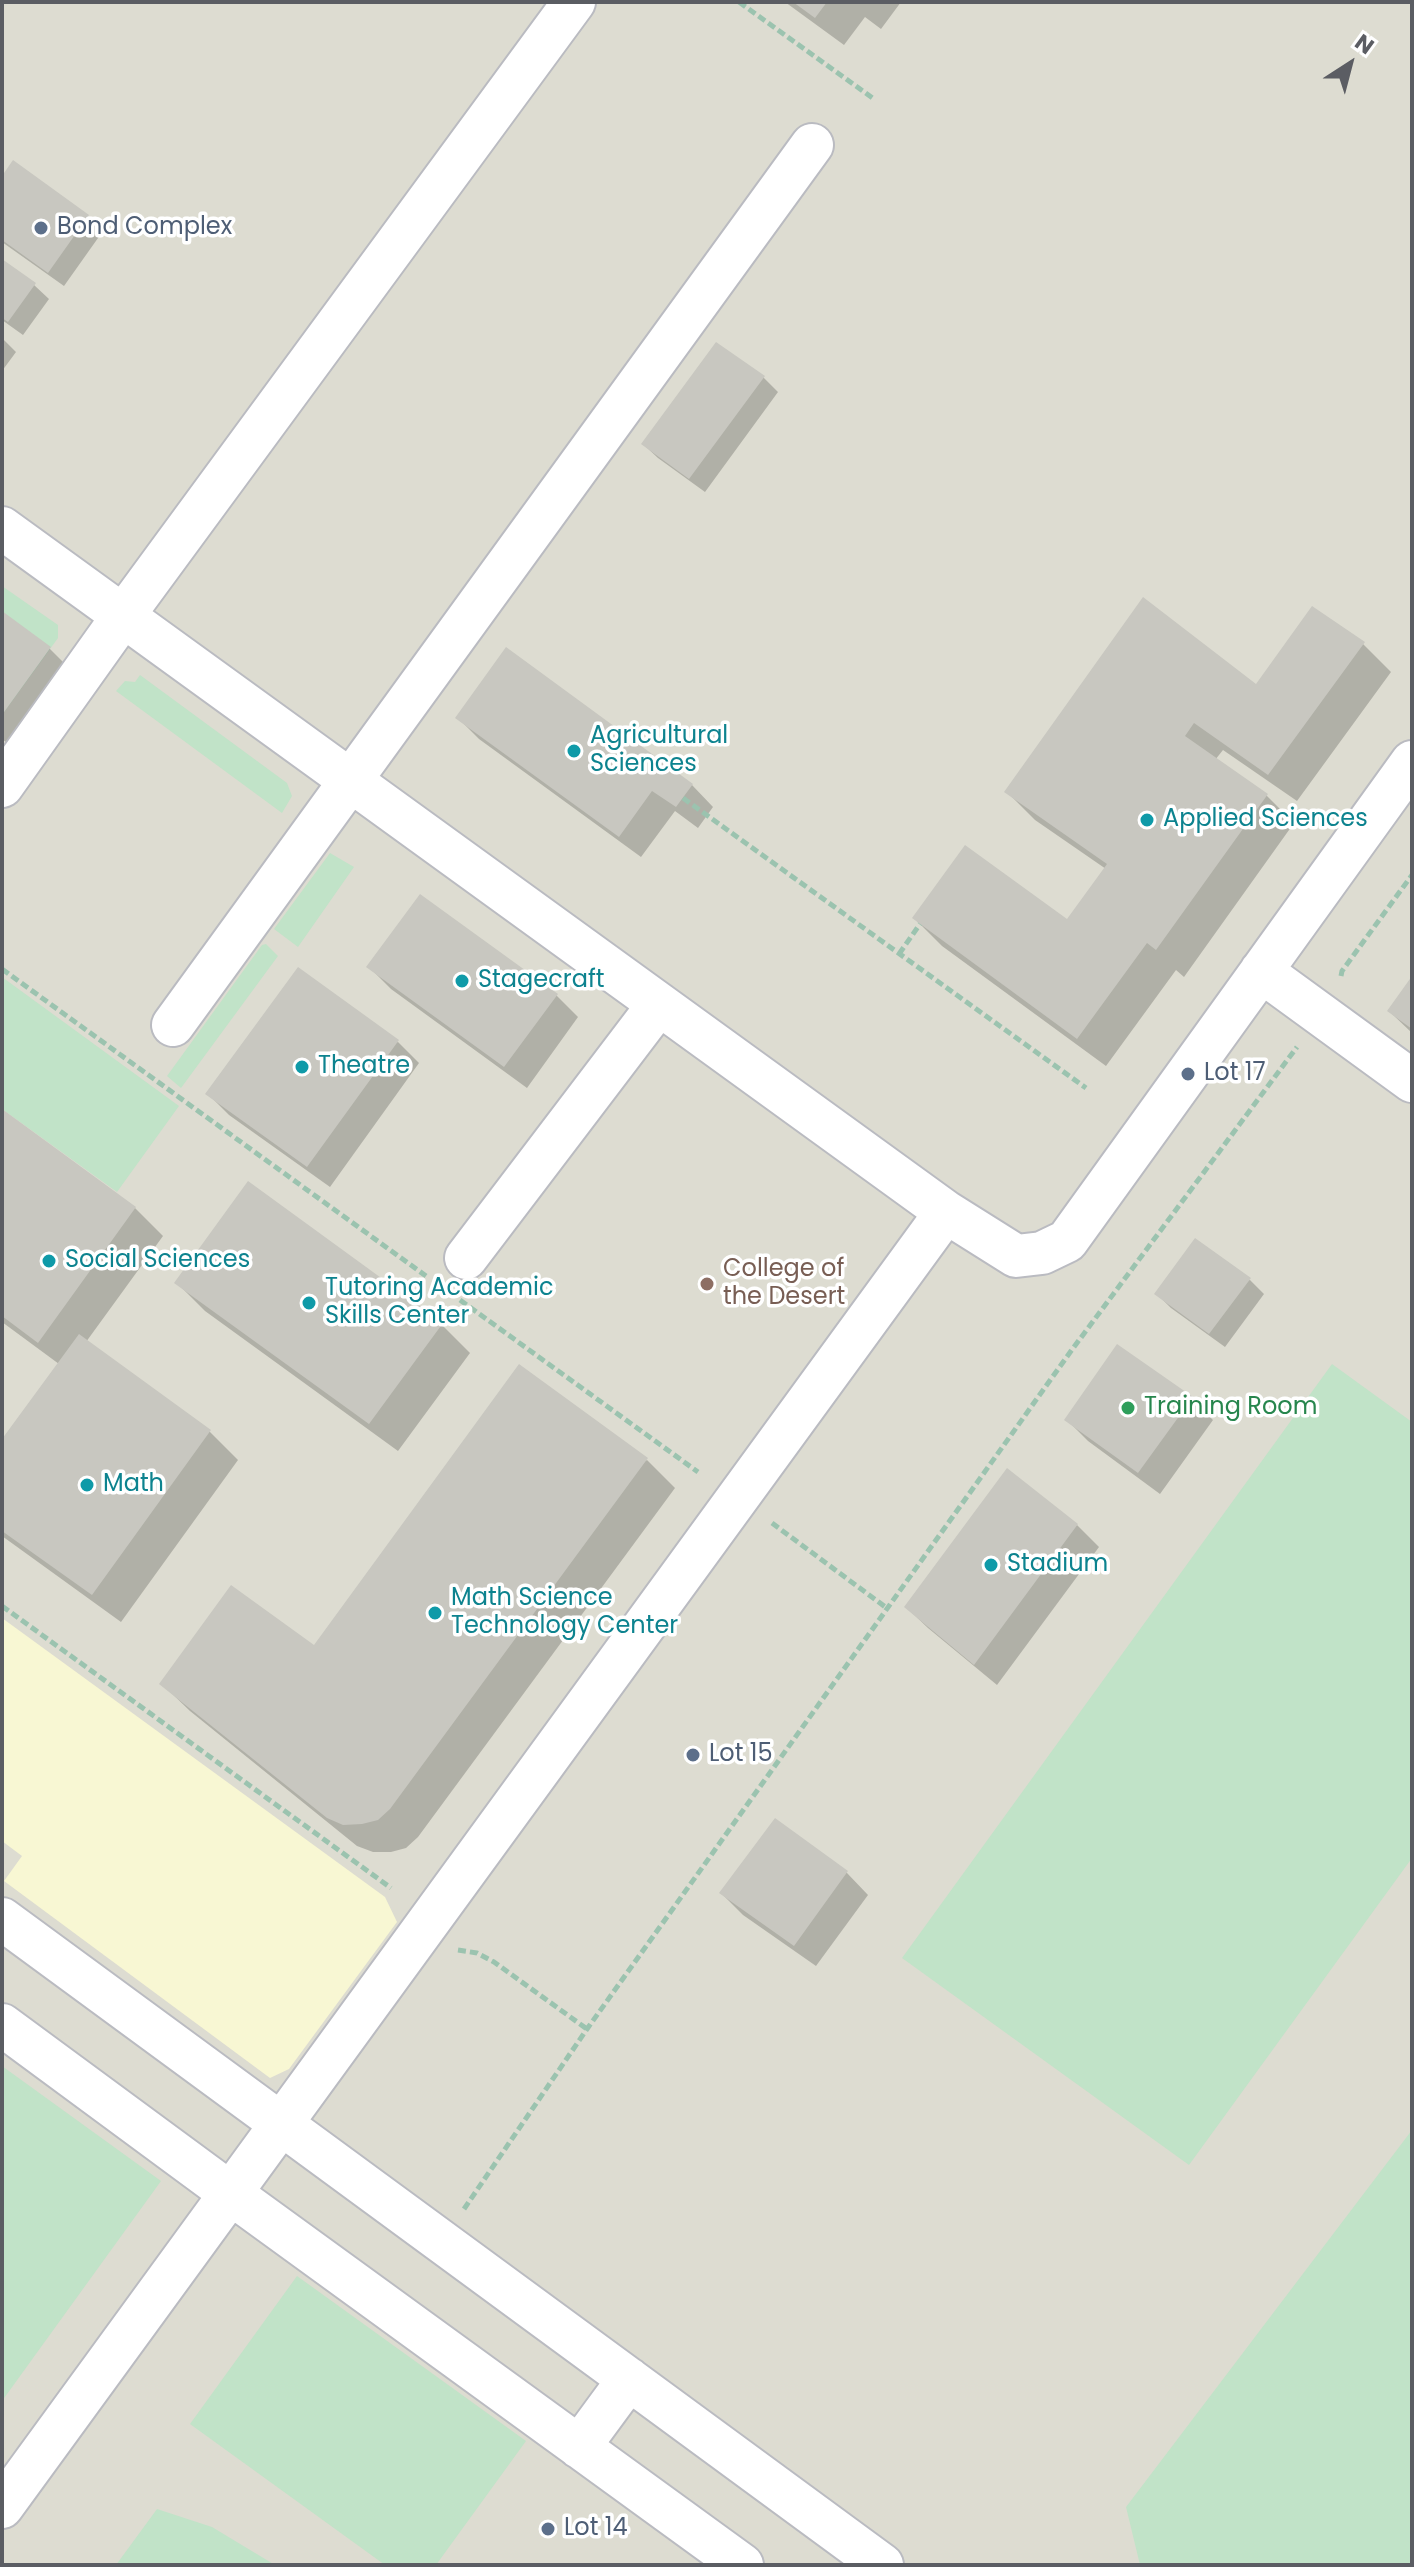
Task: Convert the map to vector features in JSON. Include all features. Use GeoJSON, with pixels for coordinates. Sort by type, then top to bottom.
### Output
{"type":"FeatureCollection","features":[{"type":"Feature","properties":{"kind":"street"},"geometry":{"type":"LineString","coordinates":[[2,786],[123,616],[574,2]]}},
{"type":"Feature","properties":{"kind":"street"},"geometry":{"type":"LineString","coordinates":[[173,1025],[812,145]]}},
{"type":"Feature","properties":{"kind":"street"},"geometry":{"type":"LineString","coordinates":[[2,528],[946,1212],[1016,1256],[1042,1253],[1067,1241],[1412,762]]}},
{"type":"Feature","properties":{"kind":"street"},"geometry":{"type":"LineString","coordinates":[[1261,971],[1412,1081]]}},
{"type":"Feature","properties":{"kind":"street"},"geometry":{"type":"LineString","coordinates":[[449,1277],[659,1004]]}},
{"type":"Feature","properties":{"kind":"street"},"geometry":{"type":"LineString","coordinates":[[2,2507],[946,1212]]}},
{"type":"Feature","properties":{"kind":"street"},"geometry":{"type":"LineString","coordinates":[[2,1919],[882,2565]]}},
{"type":"Feature","properties":{"kind":"street"},"geometry":{"type":"LineString","coordinates":[[2,2025],[742,2565]]}},
{"type":"Feature","properties":{"kind":"street"},"geometry":{"type":"LineString","coordinates":[[579,2447],[629,2379]]}},
{"type":"Feature","properties":{"kind":"path"},"geometry":{"type":"LineString","coordinates":[[739,2],[874,99]]}},
{"type":"Feature","properties":{"kind":"path"},"geometry":{"type":"LineString","coordinates":[[683,798],[1086,1088]]}},
{"type":"Feature","properties":{"kind":"path"},"geometry":{"type":"LineString","coordinates":[[1339,985],[1342,971],[1412,875]]}},
{"type":"Feature","properties":{"kind":"path"},"geometry":{"type":"LineString","coordinates":[[899,954],[920,924]]}},
{"type":"Feature","properties":{"kind":"path"},"geometry":{"type":"LineString","coordinates":[[2,969],[449,1277],[698,1472]]}},
{"type":"Feature","properties":{"kind":"path"},"geometry":{"type":"LineString","coordinates":[[457,2220],[587,2029],[1071,1351],[1304,1037]]}},
{"type":"Feature","properties":{"kind":"path"},"geometry":{"type":"LineString","coordinates":[[768,1520],[888,1609]]}},
{"type":"Feature","properties":{"kind":"path"},"geometry":{"type":"LineString","coordinates":[[2,1606],[391,1888]]}},
{"type":"Feature","properties":{"kind":"path"},"geometry":{"type":"LineString","coordinates":[[457,1950],[477,1953],[494,1962],[587,2029]]}},
{"type":"Feature","properties":{"kind":"shaded area","name":"College of the Desert"},"geometry":{"type":"Polygon","coordinates":[[[2,2],[1412,2],[1412,2565],[2,2565],[2,2]]]}},
{"type":"Feature","properties":{"kind":"shaded area"},"geometry":{"type":"Polygon","coordinates":[[[2,586],[58,625],[58,638],[2,715],[2,586]]]}},
{"type":"Feature","properties":{"kind":"shaded area"},"geometry":{"type":"Polygon","coordinates":[[[140,675],[287,783],[292,796],[282,813],[116,691],[125,681],[135,682],[140,675]]]}},
{"type":"Feature","properties":{"kind":"shaded area"},"geometry":{"type":"Polygon","coordinates":[[[330,853],[354,867],[298,947],[274,929],[330,853]]]}},
{"type":"Feature","properties":{"kind":"shaded area"},"geometry":{"type":"Polygon","coordinates":[[[266,944],[278,956],[181,1088],[167,1076],[262,945],[266,944]]]}},
{"type":"Feature","properties":{"kind":"shaded area"},"geometry":{"type":"Polygon","coordinates":[[[2,977],[179,1106],[117,1192],[2,1109],[2,977]]]}},
{"type":"Feature","properties":{"kind":"shaded area"},"geometry":{"type":"Polygon","coordinates":[[[1332,1364],[1412,1422],[1412,1858],[1189,2165],[902,1958],[1332,1364]]]}},
{"type":"Feature","properties":{"kind":"shaded area"},"geometry":{"type":"Polygon","coordinates":[[[2,2066],[161,2181],[2,2401],[2,2066]]]}},
{"type":"Feature","properties":{"kind":"shaded area"},"geometry":{"type":"Polygon","coordinates":[[[1412,2130],[1412,2565],[1140,2565],[1126,2507],[1412,2130]]]}},
{"type":"Feature","properties":{"kind":"shaded area"},"geometry":{"type":"Polygon","coordinates":[[[297,2276],[526,2441],[436,2565],[385,2565],[190,2424],[297,2276]]]}},
{"type":"Feature","properties":{"kind":"shaded area"},"geometry":{"type":"Polygon","coordinates":[[[157,2509],[212,2527],[275,2565],[116,2565],[157,2509]]]}},
{"type":"Feature","properties":{"kind":"sand"},"geometry":{"type":"Polygon","coordinates":[[[2,1618],[385,1897],[397,1922],[289,2069],[270,2078],[4,1881],[22,1856],[2,1841],[2,1618]]]}},
{"type":"Feature","properties":{"kind":"building"},"geometry":{"type":"Polygon","coordinates":[[[793,2],[827,2],[815,18],[793,2]]]}},
{"type":"Feature","properties":{"kind":"building","name":"Bond Complex"},"geometry":{"type":"Polygon","coordinates":[[[13,160],[89,215],[48,273],[2,240],[2,176],[13,160]]]}},
{"type":"Feature","properties":{"kind":"building","name":"Bond Complex"},"geometry":{"type":"Polygon","coordinates":[[[2,259],[36,283],[8,322],[2,318],[2,259]]]}},
{"type":"Feature","properties":{"kind":"building"},"geometry":{"type":"Polygon","coordinates":[[[716,342],[765,376],[689,479],[641,444],[716,342]]]}},
{"type":"Feature","properties":{"kind":"building","name":"Applied Sciences"},"geometry":{"type":"Polygon","coordinates":[[[1143,597],[1256,684],[1312,606],[1365,642],[1268,775],[1194,723],[1185,736],[1268,794],[1156,950],[1147,943],[1077,1039],[912,918],[965,845],[1067,919],[1107,864],[1004,792],[1143,597]]]}},
{"type":"Feature","properties":{"kind":"building"},"geometry":{"type":"Polygon","coordinates":[[[2,611],[51,647],[2,715],[2,611]]]}},
{"type":"Feature","properties":{"kind":"building","name":"Agricultural Sciences"},"geometry":{"type":"Polygon","coordinates":[[[506,647],[693,784],[676,807],[652,791],[619,837],[455,718],[506,647]]]}},
{"type":"Feature","properties":{"kind":"building","name":"Stagecraft"},"geometry":{"type":"Polygon","coordinates":[[[420,894],[558,994],[504,1067],[366,967],[420,894]]]}},
{"type":"Feature","properties":{"kind":"building","name":"Theatre"},"geometry":{"type":"Polygon","coordinates":[[[298,967],[399,1040],[307,1167],[205,1094],[298,967]]]}},
{"type":"Feature","properties":{"kind":"building"},"geometry":{"type":"Polygon","coordinates":[[[1412,976],[1412,1029],[1387,1011],[1412,976]]]}},
{"type":"Feature","properties":{"kind":"building","name":"Social Sciences"},"geometry":{"type":"Polygon","coordinates":[[[2,1109],[136,1207],[38,1343],[2,1316],[2,1109]]]}},
{"type":"Feature","properties":{"kind":"building","name":"Tutoring Academic Skills Center"},"geometry":{"type":"Polygon","coordinates":[[[248,1181],[443,1323],[369,1424],[174,1283],[248,1181]]]}},
{"type":"Feature","properties":{"kind":"building"},"geometry":{"type":"Polygon","coordinates":[[[1195,1238],[1251,1278],[1209,1334],[1154,1294],[1195,1238]]]}},
{"type":"Feature","properties":{"kind":"building","name":"Math"},"geometry":{"type":"Polygon","coordinates":[[[79,1334],[211,1430],[92,1595],[2,1531],[2,1439],[79,1334]]]}},
{"type":"Feature","properties":{"kind":"building","name":"Training Room"},"geometry":{"type":"Polygon","coordinates":[[[1117,1344],[1193,1397],[1138,1473],[1064,1420],[1117,1344]]]}},
{"type":"Feature","properties":{"kind":"building","name":"Math Science Technology Center"},"geometry":{"type":"Polygon","coordinates":[[[519,1364],[648,1458],[390,1809],[378,1820],[343,1825],[327,1818],[159,1684],[231,1585],[314,1645],[519,1364]]]}},
{"type":"Feature","properties":{"kind":"building","name":"Stadium"},"geometry":{"type":"Polygon","coordinates":[[[1007,1468],[1078,1524],[974,1665],[904,1607],[1007,1468]]]}},
{"type":"Feature","properties":{"kind":"building"},"geometry":{"type":"Polygon","coordinates":[[[775,1818],[848,1871],[794,1946],[719,1893],[775,1818]]]}},
{"type":"Feature","properties":{"kind":"place","name":"Bond Complex"},"geometry":{"type":"Point","coordinates":[41,228]}},
{"type":"Feature","properties":{"kind":"place","name":"Agricultural Sciences"},"geometry":{"type":"Point","coordinates":[574,751]}},
{"type":"Feature","properties":{"kind":"place","name":"Applied Sciences"},"geometry":{"type":"Point","coordinates":[1147,820]}},
{"type":"Feature","properties":{"kind":"place","name":"Stagecraft"},"geometry":{"type":"Point","coordinates":[462,981]}},
{"type":"Feature","properties":{"kind":"place","name":"Theatre"},"geometry":{"type":"Point","coordinates":[302,1067]}},
{"type":"Feature","properties":{"kind":"place","name":"Lot 17"},"geometry":{"type":"Point","coordinates":[1188,1074]}},
{"type":"Feature","properties":{"kind":"place","name":"Social Sciences"},"geometry":{"type":"Point","coordinates":[49,1261]}},
{"type":"Feature","properties":{"kind":"place","name":"College of the Desert"},"geometry":{"type":"Point","coordinates":[707,1284]}},
{"type":"Feature","properties":{"kind":"place","name":"Tutoring Academic Skills Center"},"geometry":{"type":"Point","coordinates":[309,1303]}},
{"type":"Feature","properties":{"kind":"place","name":"Training Room"},"geometry":{"type":"Point","coordinates":[1128,1408]}},
{"type":"Feature","properties":{"kind":"place","name":"Math"},"geometry":{"type":"Point","coordinates":[87,1485]}},
{"type":"Feature","properties":{"kind":"place","name":"Stadium"},"geometry":{"type":"Point","coordinates":[991,1565]}},
{"type":"Feature","properties":{"kind":"place","name":"Math Science Technology Center"},"geometry":{"type":"Point","coordinates":[435,1613]}},
{"type":"Feature","properties":{"kind":"place","name":"Lot 15"},"geometry":{"type":"Point","coordinates":[693,1755]}},
{"type":"Feature","properties":{"kind":"place","name":"Lot 14"},"geometry":{"type":"Point","coordinates":[548,2529]}}]}
